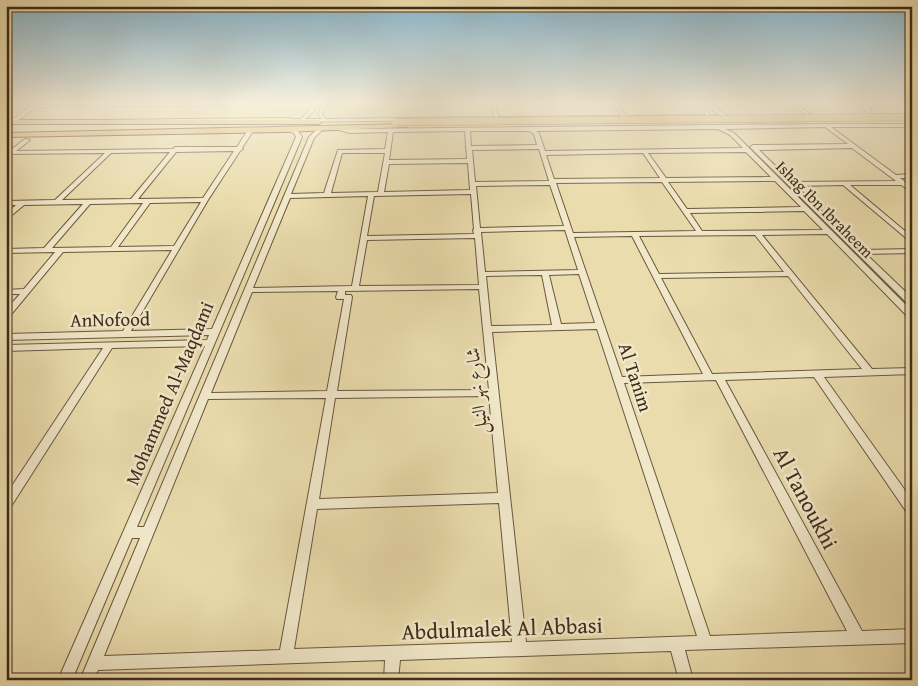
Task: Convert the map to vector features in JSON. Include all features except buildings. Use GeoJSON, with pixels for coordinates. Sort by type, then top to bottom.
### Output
{"type":"FeatureCollection","features":[{"type":"Feature","properties":{"kind":"main road"},"geometry":{"type":"LineString","coordinates":[[6,135],[57,134]]}},
{"type":"Feature","properties":{"kind":"street"},"geometry":{"type":"LineString","coordinates":[[125,335],[205,200],[248,134]]}},
{"type":"Feature","properties":{"kind":"street"},"geometry":{"type":"LineString","coordinates":[[298,134],[300,136],[297,141],[311,141]]}},
{"type":"Feature","properties":{"kind":"street","name":"Mohammed Al-Maqdami"},"geometry":{"type":"LineString","coordinates":[[87,680],[311,141],[316,134]]}},
{"type":"Feature","properties":{"kind":"street"},"geometry":{"type":"LineString","coordinates":[[381,194],[390,134]]}},
{"type":"Feature","properties":{"kind":"street","name":"شارع نهر النيل"},"geometry":{"type":"LineString","coordinates":[[468,134],[520,649]]}},
{"type":"Feature","properties":{"kind":"street","name":"Al Tanim"},"geometry":{"type":"LineString","coordinates":[[536,134],[706,643]]}},
{"type":"Feature","properties":{"kind":"street","name":"Ishag Ibn Ibraheem"},"geometry":{"type":"LineString","coordinates":[[736,134],[791,184],[912,303]]}},
{"type":"Feature","properties":{"kind":"street"},"geometry":{"type":"LineString","coordinates":[[837,134],[912,190]]}},
{"type":"Feature","properties":{"kind":"street"},"geometry":{"type":"LineString","coordinates":[[8,154],[27,140]]}},
{"type":"Feature","properties":{"kind":"street","name":"Mohammed Al-Maqdami"},"geometry":{"type":"LineString","coordinates":[[65,680],[297,141]]}},
{"type":"Feature","properties":{"kind":"street"},"geometry":{"type":"LineString","coordinates":[[469,148],[540,146],[645,152],[853,146]]}},
{"type":"Feature","properties":{"kind":"street"},"geometry":{"type":"LineString","coordinates":[[8,154],[240,149]]}},
{"type":"Feature","properties":{"kind":"street","name":"Ishag Ibn Ibraheem"},"geometry":{"type":"LineString","coordinates":[[751,149],[776,179],[912,316]]}},
{"type":"Feature","properties":{"kind":"street"},"geometry":{"type":"LineString","coordinates":[[133,201],[175,150]]}},
{"type":"Feature","properties":{"kind":"street"},"geometry":{"type":"LineString","coordinates":[[56,202],[110,151]]}},
{"type":"Feature","properties":{"kind":"street"},"geometry":{"type":"LineString","coordinates":[[328,195],[340,151],[387,151]]}},
{"type":"Feature","properties":{"kind":"street"},"geometry":{"type":"LineString","coordinates":[[645,152],[700,234]]}},
{"type":"Feature","properties":{"kind":"street"},"geometry":{"type":"LineString","coordinates":[[386,162],[470,162]]}},
{"type":"Feature","properties":{"kind":"street"},"geometry":{"type":"LineString","coordinates":[[894,177],[912,176]]}},
{"type":"Feature","properties":{"kind":"street"},"geometry":{"type":"LineString","coordinates":[[289,196],[381,194],[552,182],[776,179]]}},
{"type":"Feature","properties":{"kind":"street"},"geometry":{"type":"LineString","coordinates":[[791,184],[902,183]]}},
{"type":"Feature","properties":{"kind":"street"},"geometry":{"type":"LineString","coordinates":[[845,184],[912,241]]}},
{"type":"Feature","properties":{"kind":"street"},"geometry":{"type":"LineString","coordinates":[[355,288],[371,194]]}},
{"type":"Feature","properties":{"kind":"street"},"geometry":{"type":"LineString","coordinates":[[6,203],[205,200]]}},
{"type":"Feature","properties":{"kind":"street"},"geometry":{"type":"LineString","coordinates":[[113,249],[148,201]]}},
{"type":"Feature","properties":{"kind":"street"},"geometry":{"type":"LineString","coordinates":[[46,250],[88,202]]}},
{"type":"Feature","properties":{"kind":"street"},"geometry":{"type":"LineString","coordinates":[[6,218],[22,203]]}},
{"type":"Feature","properties":{"kind":"street"},"geometry":{"type":"LineString","coordinates":[[685,211],[806,209]]}},
{"type":"Feature","properties":{"kind":"street"},"geometry":{"type":"LineString","coordinates":[[364,238],[477,233],[700,234],[828,232]]}},
{"type":"Feature","properties":{"kind":"street"},"geometry":{"type":"LineString","coordinates":[[757,233],[870,373]]}},
{"type":"Feature","properties":{"kind":"street","name":"Al Tanoukhi"},"geometry":{"type":"LineString","coordinates":[[634,234],[858,638]]}},
{"type":"Feature","properties":{"kind":"street"},"geometry":{"type":"LineString","coordinates":[[6,251],[176,248]]}},
{"type":"Feature","properties":{"kind":"street"},"geometry":{"type":"LineString","coordinates":[[6,315],[61,250]]}},
{"type":"Feature","properties":{"kind":"street"},"geometry":{"type":"LineString","coordinates":[[860,252],[912,251]]}},
{"type":"Feature","properties":{"kind":"street"},"geometry":{"type":"LineString","coordinates":[[481,274],[582,272]]}},
{"type":"Feature","properties":{"kind":"street"},"geometry":{"type":"LineString","coordinates":[[240,274],[256,273]]}},
{"type":"Feature","properties":{"kind":"street"},"geometry":{"type":"LineString","coordinates":[[545,273],[557,327]]}},
{"type":"Feature","properties":{"kind":"street"},"geometry":{"type":"LineString","coordinates":[[657,276],[791,274]]}},
{"type":"Feature","properties":{"kind":"street"},"geometry":{"type":"LineString","coordinates":[[249,290],[482,287]]}},
{"type":"Feature","properties":{"kind":"street"},"geometry":{"type":"LineString","coordinates":[[286,656],[348,297],[340,298],[342,289]]}},
{"type":"Feature","properties":{"kind":"street"},"geometry":{"type":"LineString","coordinates":[[6,292],[26,291]]}},
{"type":"Feature","properties":{"kind":"street"},"geometry":{"type":"LineString","coordinates":[[487,329],[600,326]]}},
{"type":"Feature","properties":{"kind":"street","name":"AnNofood"},"geometry":{"type":"LineString","coordinates":[[6,337],[215,332]]}},
{"type":"Feature","properties":{"kind":"street"},"geometry":{"type":"LineString","coordinates":[[160,345],[167,334]]}},
{"type":"Feature","properties":{"kind":"street"},"geometry":{"type":"LineString","coordinates":[[7,348],[17,337]]}},
{"type":"Feature","properties":{"kind":"street","name":"AnNofood"},"geometry":{"type":"LineString","coordinates":[[7,348],[209,344]]}},
{"type":"Feature","properties":{"kind":"street"},"geometry":{"type":"LineString","coordinates":[[6,505],[109,346]]}},
{"type":"Feature","properties":{"kind":"street"},"geometry":{"type":"LineString","coordinates":[[618,380],[912,371]]}},
{"type":"Feature","properties":{"kind":"street"},"geometry":{"type":"LineString","coordinates":[[817,374],[912,510]]}},
{"type":"Feature","properties":{"kind":"street"},"geometry":{"type":"LineString","coordinates":[[205,396],[493,393]]}},
{"type":"Feature","properties":{"kind":"street"},"geometry":{"type":"LineString","coordinates":[[313,504],[504,498]]}},
{"type":"Feature","properties":{"kind":"street"},"geometry":{"type":"LineString","coordinates":[[128,533],[148,532]]}},
{"type":"Feature","properties":{"kind":"street","name":"Abdulmalek Al Abbasi"},"geometry":{"type":"LineString","coordinates":[[94,663],[912,636]]}},
{"type":"Feature","properties":{"kind":"street"},"geometry":{"type":"LineString","coordinates":[[676,644],[686,680]]}},
{"type":"Feature","properties":{"kind":"street"},"geometry":{"type":"LineString","coordinates":[[391,680],[393,653]]}}]}
